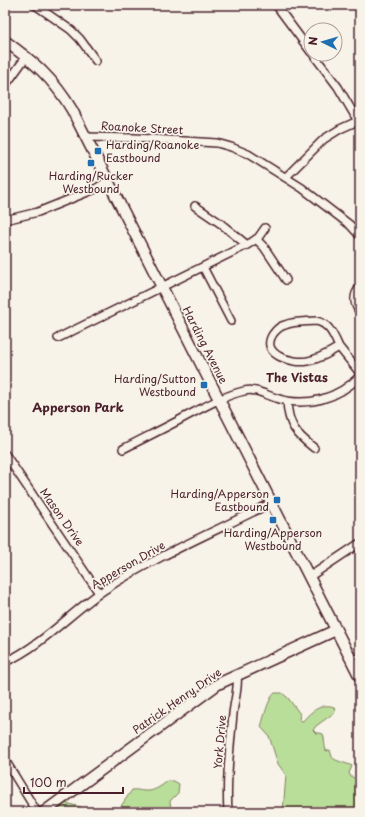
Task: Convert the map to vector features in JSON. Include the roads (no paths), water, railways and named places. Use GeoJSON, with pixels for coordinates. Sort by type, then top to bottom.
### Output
{"type":"FeatureCollection","features":[{"type":"Feature","properties":{"kind":"main road","name":"Harding Avenue"},"geometry":{"type":"LineString","coordinates":[[5,42],[42,70],[60,91],[72,110],[163,286],[360,677]]}},
{"type":"Feature","properties":{"kind":"main road","name":"Patrick Henry Drive"},"geometry":{"type":"LineString","coordinates":[[44,812],[218,684],[336,630]]}},
{"type":"Feature","properties":{"kind":"street"},"geometry":{"type":"LineString","coordinates":[[34,5],[71,30],[96,60]]}},
{"type":"Feature","properties":{"kind":"street"},"geometry":{"type":"LineString","coordinates":[[276,5],[303,41]]}},
{"type":"Feature","properties":{"kind":"street"},"geometry":{"type":"LineString","coordinates":[[5,86],[26,57]]}},
{"type":"Feature","properties":{"kind":"street"},"geometry":{"type":"LineString","coordinates":[[286,177],[324,139],[359,120],[338,87],[319,62]]}},
{"type":"Feature","properties":{"kind":"street","name":"Roanoke Street"},"geometry":{"type":"LineString","coordinates":[[85,137],[135,138],[217,143],[231,146],[286,177],[350,225],[360,236]]}},
{"type":"Feature","properties":{"kind":"street"},"geometry":{"type":"LineString","coordinates":[[5,220],[38,212],[95,189],[108,181]]}},
{"type":"Feature","properties":{"kind":"street"},"geometry":{"type":"LineString","coordinates":[[195,206],[220,223],[247,245]]}},
{"type":"Feature","properties":{"kind":"street"},"geometry":{"type":"LineString","coordinates":[[58,338],[247,245],[256,239],[265,228]]}},
{"type":"Feature","properties":{"kind":"street"},"geometry":{"type":"LineString","coordinates":[[256,239],[264,247],[286,280]]}},
{"type":"Feature","properties":{"kind":"street"},"geometry":{"type":"LineString","coordinates":[[203,266],[231,321]]}},
{"type":"Feature","properties":{"kind":"street"},"geometry":{"type":"LineString","coordinates":[[360,287],[354,298],[355,305],[360,313]]}},
{"type":"Feature","properties":{"kind":"street"},"geometry":{"type":"LineString","coordinates":[[338,347],[317,359],[308,361],[293,361],[275,354],[271,348],[270,342],[273,334],[284,325],[316,321],[326,325],[334,336],[338,347],[349,358],[360,373]]}},
{"type":"Feature","properties":{"kind":"street"},"geometry":{"type":"LineString","coordinates":[[123,449],[219,399],[248,390],[258,391],[274,398],[287,401],[307,402],[324,399],[340,392],[360,376]]}},
{"type":"Feature","properties":{"kind":"street"},"geometry":{"type":"LineString","coordinates":[[287,401],[288,417],[294,429],[314,448]]}},
{"type":"Feature","properties":{"kind":"street","name":"Mason Drive"},"geometry":{"type":"LineString","coordinates":[[5,454],[99,593]]}},
{"type":"Feature","properties":{"kind":"street","name":"Apperson Drive"},"geometry":{"type":"LineString","coordinates":[[5,662],[34,646],[99,593],[156,560],[272,503]]}},
{"type":"Feature","properties":{"kind":"street"},"geometry":{"type":"LineString","coordinates":[[309,577],[360,543]]}},
{"type":"Feature","properties":{"kind":"street","name":"York Drive"},"geometry":{"type":"LineString","coordinates":[[228,812],[228,762],[238,680],[236,675]]}},
{"type":"Feature","properties":{"kind":"street"},"geometry":{"type":"LineString","coordinates":[[5,760],[37,812]]}},
{"type":"Feature","properties":{"kind":"place","name":"Harding/Roanoke Eastbound"},"geometry":{"type":"Point","coordinates":[98,151]}},
{"type":"Feature","properties":{"kind":"place","name":"Harding/Rucker Westbound"},"geometry":{"type":"Point","coordinates":[91,163]}},
{"type":"Feature","properties":{"kind":"place","name":"Harding/Sutton Westbound"},"geometry":{"type":"Point","coordinates":[204,385]}},
{"type":"Feature","properties":{"kind":"place","name":"Harding/Apperson Eastbound"},"geometry":{"type":"Point","coordinates":[277,500]}},
{"type":"Feature","properties":{"kind":"place","name":"Harding/Apperson Westbound"},"geometry":{"type":"Point","coordinates":[273,520]}},
{"type":"Feature","properties":{"kind":"district","name":"The Vistas"},"geometry":{"type":"Point","coordinates":[297,378]}},
{"type":"Feature","properties":{"kind":"district","name":"Apperson Park"},"geometry":{"type":"Point","coordinates":[78,408]}}]}
